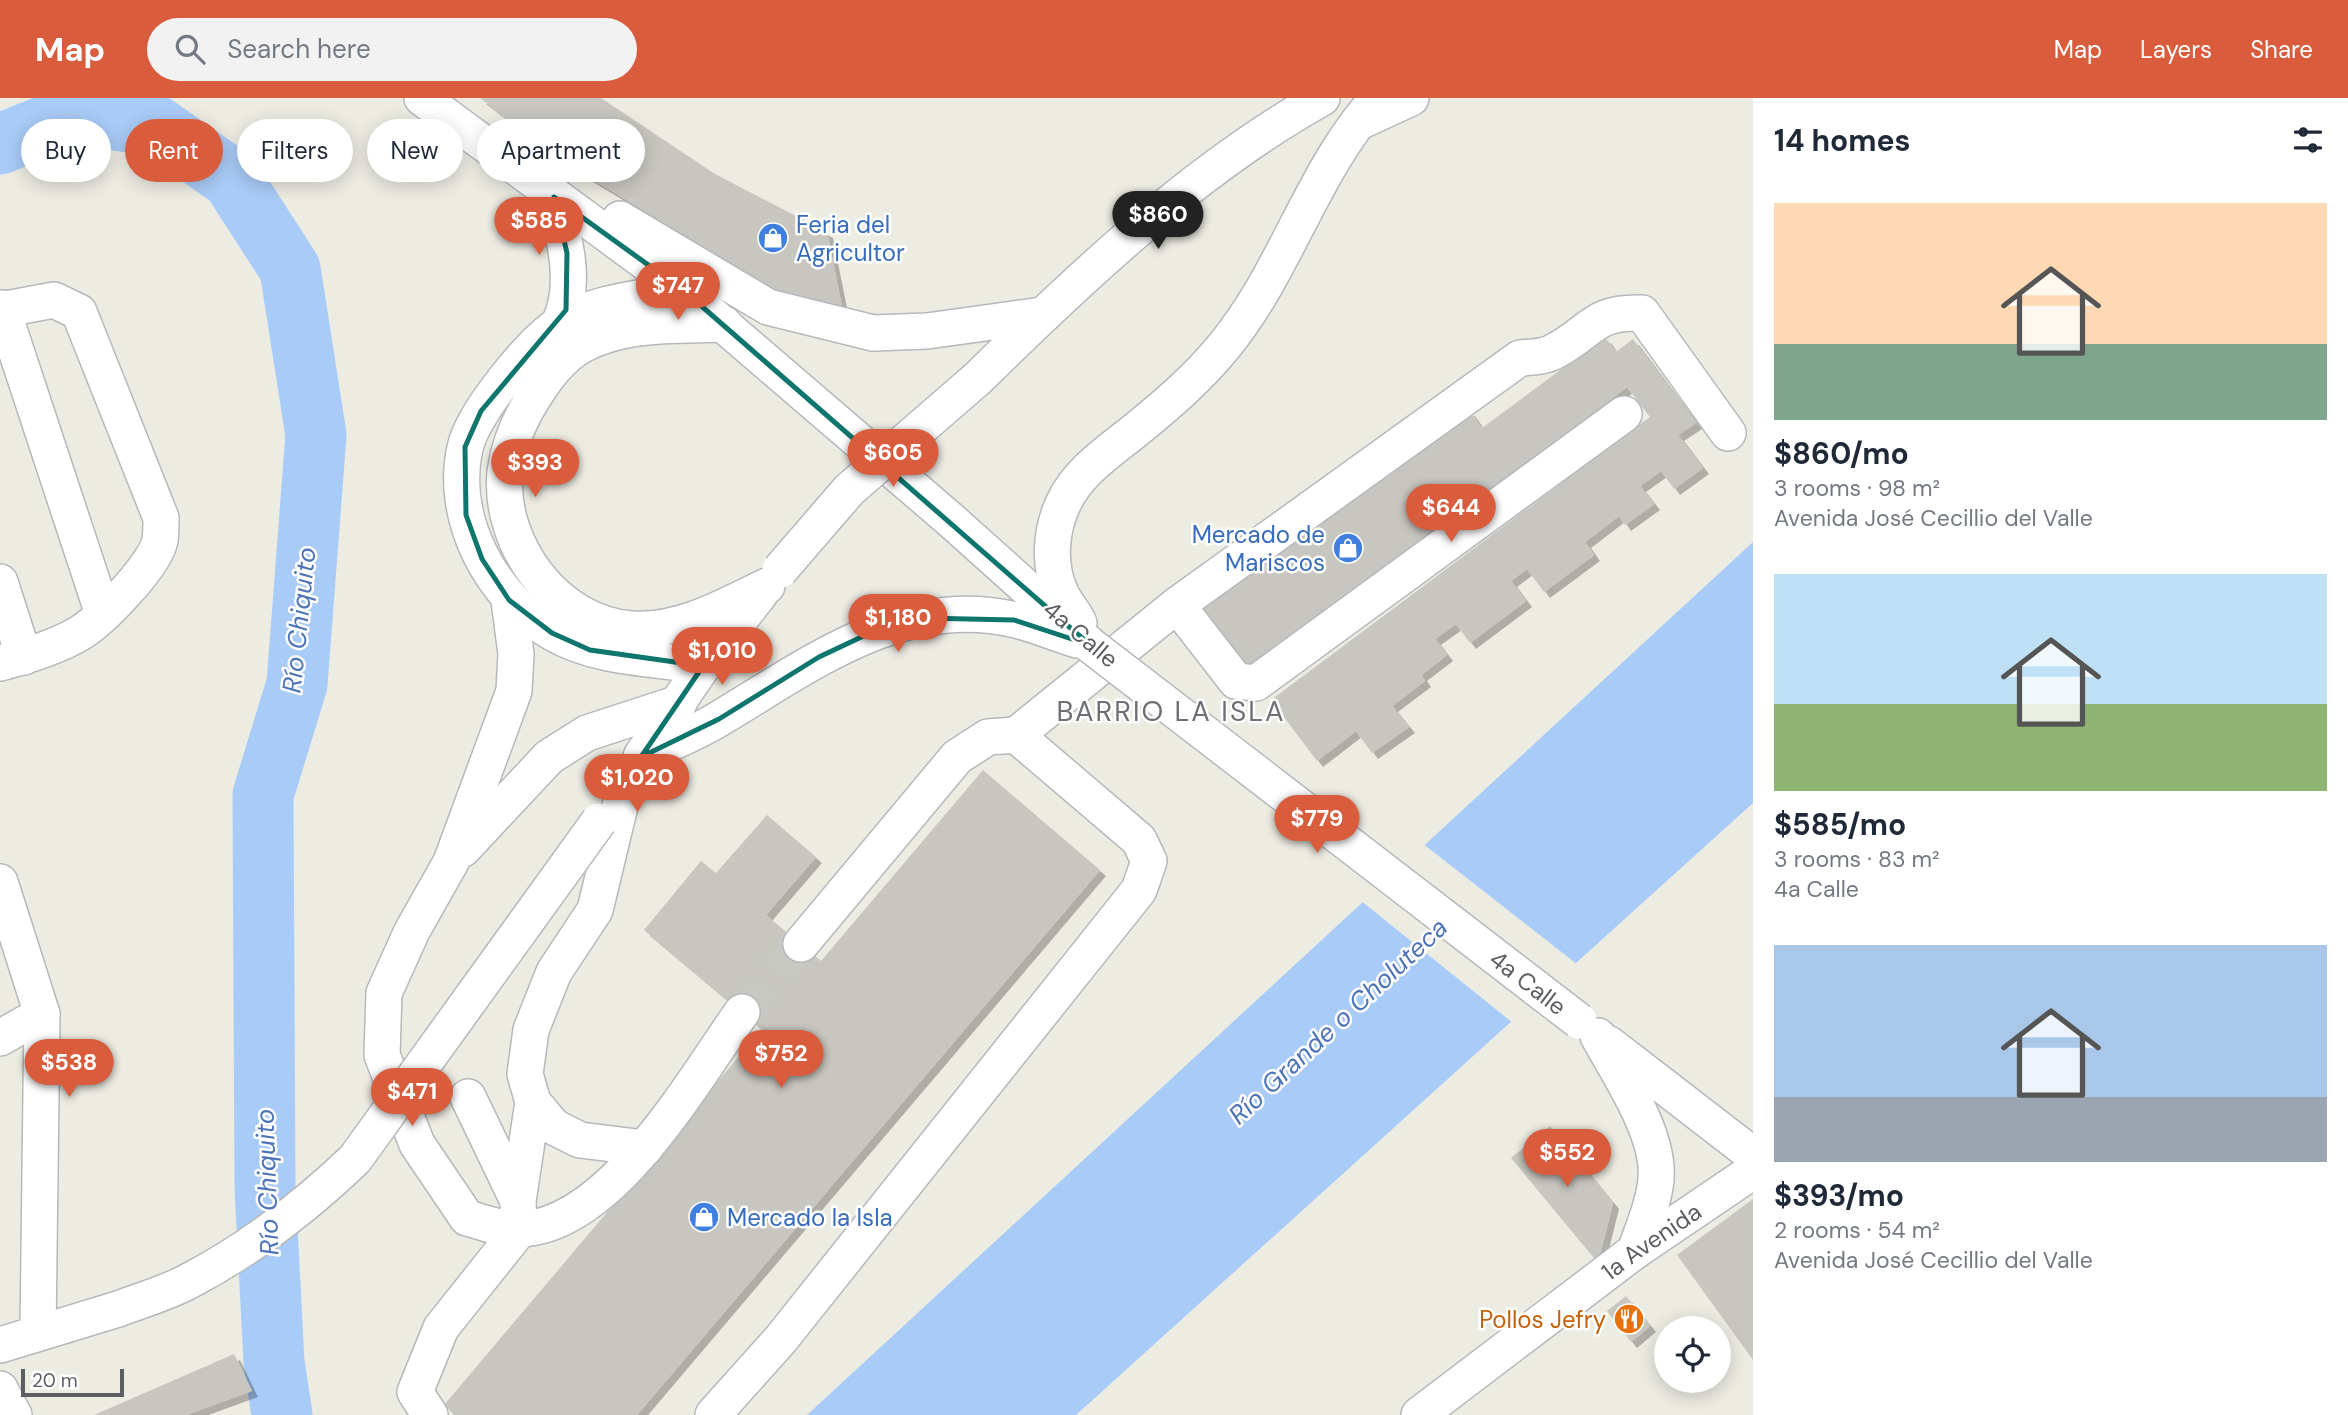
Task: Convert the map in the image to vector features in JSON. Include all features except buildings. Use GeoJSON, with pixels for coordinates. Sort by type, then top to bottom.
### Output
{"type":"FeatureCollection","features":[{"type":"Feature","properties":{"kind":"street","name":"4a Calle"},"geometry":{"type":"LineString","coordinates":[[422,98],[683,289],[953,522],[1090,645],[1753,1155]]}},
{"type":"Feature","properties":{"kind":"street"},"geometry":{"type":"LineString","coordinates":[[454,98],[588,200],[768,307],[873,333],[927,331],[1043,315]]}},
{"type":"Feature","properties":{"kind":"street"},"geometry":{"type":"LineString","coordinates":[[0,1345],[118,1308],[188,1282],[271,1231],[320,1193],[355,1159],[599,821],[703,666],[849,491],[977,379],[1111,254],[1210,173],[1288,117],[1322,98]]}},
{"type":"Feature","properties":{"kind":"street"},"geometry":{"type":"LineString","coordinates":[[1090,645],[1060,592],[1053,567],[1052,542],[1062,505],[1089,468],[1184,391],[1227,344],[1267,283],[1346,136],[1378,98]]}},
{"type":"Feature","properties":{"kind":"street"},"geometry":{"type":"LineString","coordinates":[[1346,136],[1411,98]]}},
{"type":"Feature","properties":{"kind":"street"},"geometry":{"type":"LineString","coordinates":[[554,197],[567,253],[566,310],[559,324]]}},
{"type":"Feature","properties":{"kind":"street"},"geometry":{"type":"LineString","coordinates":[[683,289],[584,311],[559,324],[517,365],[488,402],[465,447],[462,480],[466,515],[482,559],[509,600],[552,633],[590,650],[703,666]]}},
{"type":"Feature","properties":{"kind":"street"},"geometry":{"type":"LineString","coordinates":[[0,582],[12,660],[81,633],[103,614],[136,581],[160,542],[161,518],[79,312],[54,300],[1,309],[103,614]]}},
{"type":"Feature","properties":{"kind":"street"},"geometry":{"type":"LineString","coordinates":[[801,944],[957,757],[988,737],[1016,734],[1177,605],[1520,359],[1552,353],[1592,323],[1618,312],[1642,313],[1728,433]]}},
{"type":"Feature","properties":{"kind":"street"},"geometry":{"type":"LineString","coordinates":[[724,324],[625,327],[581,345],[551,370],[519,418],[505,472],[509,522],[522,553],[540,580],[564,603],[597,622],[633,629],[694,621],[774,578]]}},
{"type":"Feature","properties":{"kind":"street"},"geometry":{"type":"LineString","coordinates":[[1177,605],[1236,681],[1256,683],[1624,414]]}},
{"type":"Feature","properties":{"kind":"street"},"geometry":{"type":"LineString","coordinates":[[509,600],[516,653],[514,691],[451,862],[412,931],[384,993],[382,1055],[417,1144],[467,1218],[519,1215],[562,1219],[606,1190],[646,1148],[742,1012]]}},
{"type":"Feature","properties":{"kind":"street"},"geometry":{"type":"LineString","coordinates":[[430,1415],[415,1392],[441,1328],[519,1215],[533,1102],[525,1074],[531,1030],[554,971],[595,910],[634,767],[719,719],[819,657],[872,632],[922,618],[968,616],[1014,620],[1090,645]]}},
{"type":"Feature","properties":{"kind":"street"},"geometry":{"type":"LineString","coordinates":[[451,862],[549,757],[587,733],[679,703]]}},
{"type":"Feature","properties":{"kind":"street"},"geometry":{"type":"LineString","coordinates":[[713,1415],[781,1339],[1139,890],[1149,861],[1139,840],[1016,734]]}},
{"type":"Feature","properties":{"kind":"street"},"geometry":{"type":"LineString","coordinates":[[0,882],[42,1014],[38,1332]]}},
{"type":"Feature","properties":{"kind":"street"},"geometry":{"type":"LineString","coordinates":[[0,1038],[42,1014]]}},
{"type":"Feature","properties":{"kind":"street"},"geometry":{"type":"LineString","coordinates":[[1588,1028],[1647,1132],[1656,1164],[1656,1180],[1635,1251]]}},
{"type":"Feature","properties":{"kind":"street"},"geometry":{"type":"LineString","coordinates":[[468,1097],[519,1215]]}},
{"type":"Feature","properties":{"kind":"street"},"geometry":{"type":"LineString","coordinates":[[533,1102],[554,1126],[580,1140],[646,1148]]}},
{"type":"Feature","properties":{"kind":"street","name":"1a Avenida"},"geometry":{"type":"LineString","coordinates":[[1419,1415],[1635,1251],[1753,1171]]}},
{"type":"Feature","properties":{"kind":"street"},"geometry":{"type":"LineString","coordinates":[[0,1389],[15,1415]]}},
{"type":"Feature","properties":{"kind":"highlighted area"},"geometry":{"type":"Polygon","coordinates":[[[554,197],[683,290],[1090,645],[1014,620],[922,618],[872,632],[819,657],[719,719],[641,757],[703,666],[590,650],[552,633],[509,600],[482,559],[466,515],[465,447],[481,411],[566,310],[567,253],[554,197]]]}},
{"type":"Feature","properties":{"kind":"water","name":"Río Grande o Choluteca"},"geometry":{"type":"Polygon","coordinates":[[[1753,542],[1753,803],[1076,1415],[807,1415],[1753,542]]]}},
{"type":"Feature","properties":{"kind":"pier"},"geometry":{"type":"Polygon","coordinates":[[[1422,843],[1578,965],[1513,1023],[1360,900],[1422,843]]]}},
{"type":"Feature","properties":{"kind":"waterway","name":"Río Chiquito"},"geometry":{"type":"LineString","coordinates":[[0,144],[75,114],[156,126],[232,179],[290,269],[316,435],[297,684],[263,795],[265,1188],[274,1362],[282,1415]]}},
{"type":"Feature","properties":{"kind":"waterway"},"geometry":{"type":"LineString","coordinates":[[0,127],[10,141]]}},
{"type":"Feature","properties":{"kind":"tunnel"},"geometry":{"type":"LineString","coordinates":[[742,1012],[801,944]]}},
{"type":"Feature","properties":{"kind":"place","name":"Feria del Agricultor"},"geometry":{"type":"Point","coordinates":[773,238]}},
{"type":"Feature","properties":{"kind":"place","name":"Mercado de Mariscos"},"geometry":{"type":"Point","coordinates":[1348,548]}},
{"type":"Feature","properties":{"kind":"place","name":"Mercado la Isla"},"geometry":{"type":"Point","coordinates":[704,1217]}},
{"type":"Feature","properties":{"kind":"place","name":"Pollos Jefry"},"geometry":{"type":"Point","coordinates":[1629,1319]}},
{"type":"Feature","properties":{"kind":"district","name":"BARRIO LA ISLA"},"geometry":{"type":"Point","coordinates":[1171,711]}}]}
